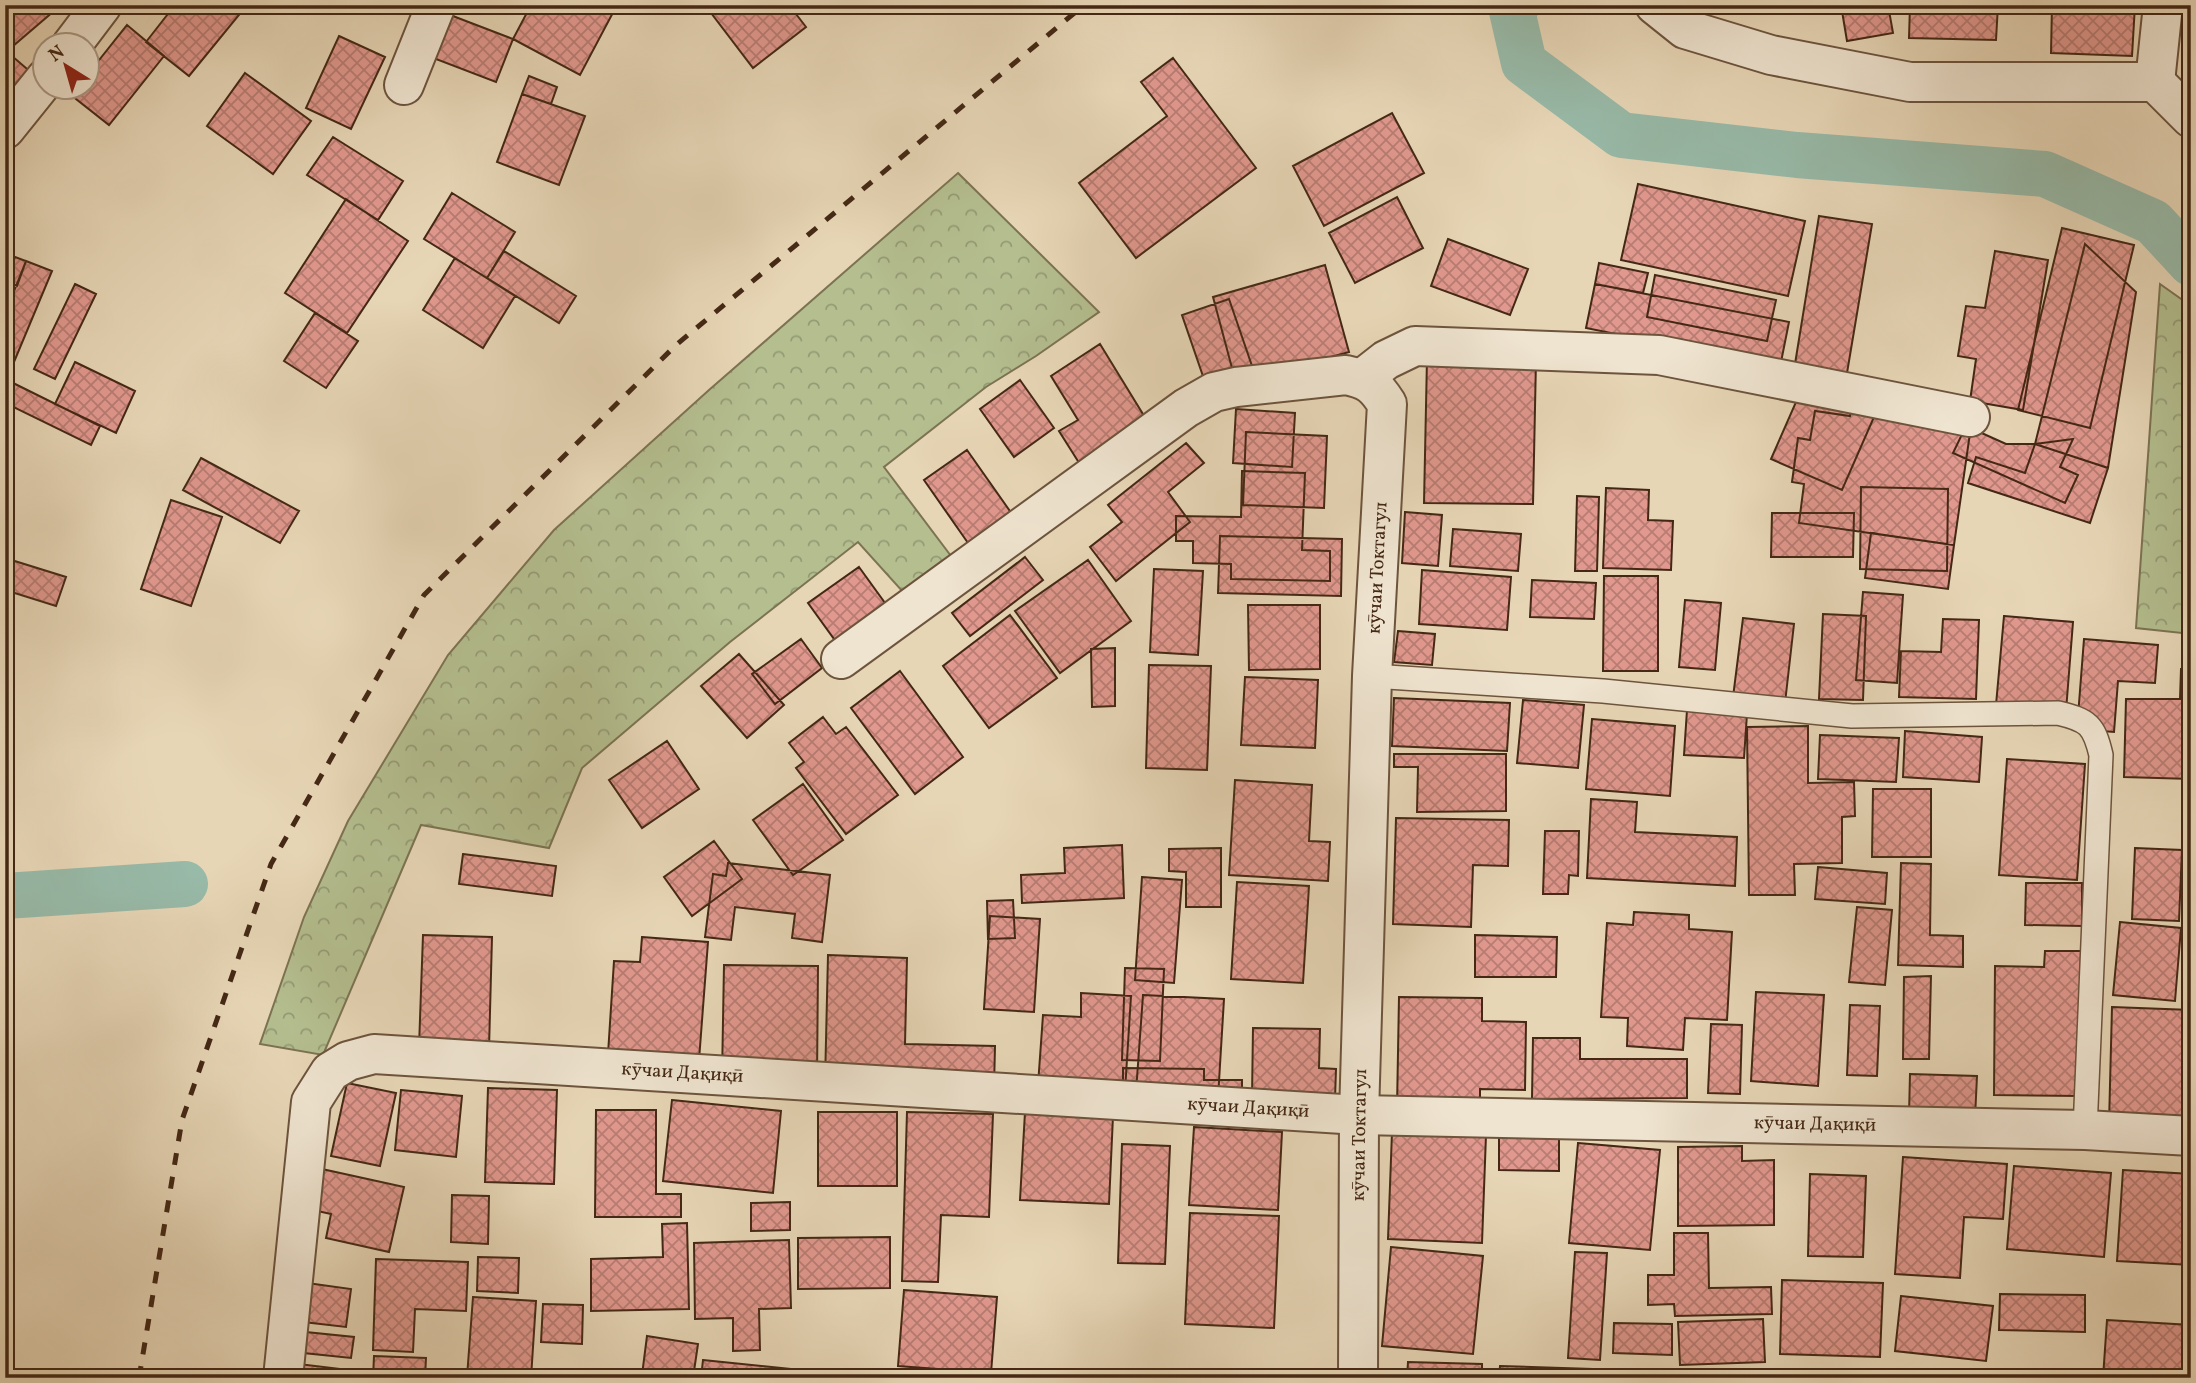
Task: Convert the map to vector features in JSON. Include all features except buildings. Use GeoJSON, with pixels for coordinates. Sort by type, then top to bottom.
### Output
{"type":"FeatureCollection","features":[{"type":"Feature","properties":{"kind":"street"},"geometry":{"type":"LineString","coordinates":[[82,32],[102,5]]}},
{"type":"Feature","properties":{"kind":"street"},"geometry":{"type":"LineString","coordinates":[[404,85],[436,5]]}},
{"type":"Feature","properties":{"kind":"street"},"geometry":{"type":"LineString","coordinates":[[1655,5],[1685,29],[1771,55],[1910,82],[2155,82],[2191,118]]}},
{"type":"Feature","properties":{"kind":"street"},"geometry":{"type":"LineString","coordinates":[[2155,82],[2163,5]]}},
{"type":"Feature","properties":{"kind":"street"},"geometry":{"type":"LineString","coordinates":[[5,129],[32,95]]}},
{"type":"Feature","properties":{"kind":"street"},"geometry":{"type":"LineString","coordinates":[[841,659],[1155,429],[1214,392],[1236,387],[1346,375],[1363,378],[1386,360],[1415,346],[1659,355],[1970,417]]}},
{"type":"Feature","properties":{"kind":"street","name":"кӯчаи Токтагул"},"geometry":{"type":"LineString","coordinates":[[1358,1378],[1359,1115],[1371,676],[1387,404],[1377,388],[1363,378]]}},
{"type":"Feature","properties":{"kind":"street","name":"кӯчаи Дақиқӣ"},"geometry":{"type":"LineString","coordinates":[[283,1378],[311,1102],[330,1072],[348,1062],[374,1054],[1359,1115],[2085,1130],[2191,1136]]}},
{"type":"Feature","properties":{"kind":"lane"},"geometry":{"type":"LineString","coordinates":[[1371,676],[1604,691],[1852,716],[2058,713],[2081,719],[2095,732],[2101,755],[2085,1130]]}},
{"type":"Feature","properties":{"kind":"green space"},"geometry":{"type":"Polygon","coordinates":[[[958,173],[1099,312],[986,387],[884,467],[951,556],[903,592],[858,542],[730,642],[582,768],[549,848],[421,825],[323,1055],[260,1044],[304,917],[348,821],[448,655],[554,530],[709,390],[958,173]]]}},
{"type":"Feature","properties":{"kind":"green space"},"geometry":{"type":"Polygon","coordinates":[[[2160,284],[2191,306],[2191,634],[2136,628],[2160,284]]]}},
{"type":"Feature","properties":{"kind":"waterway"},"geometry":{"type":"LineString","coordinates":[[1517,5],[1512,11],[1524,63],[1621,135],[1797,155],[2045,174],[2153,222],[2191,263]]}},
{"type":"Feature","properties":{"kind":"waterway"},"geometry":{"type":"LineString","coordinates":[[5,896],[185,884]]}},
{"type":"Feature","properties":{"kind":"railway"},"geometry":{"type":"LineString","coordinates":[[139,1378],[182,1120],[271,864],[424,595],[676,345],[1084,5]]}}]}
